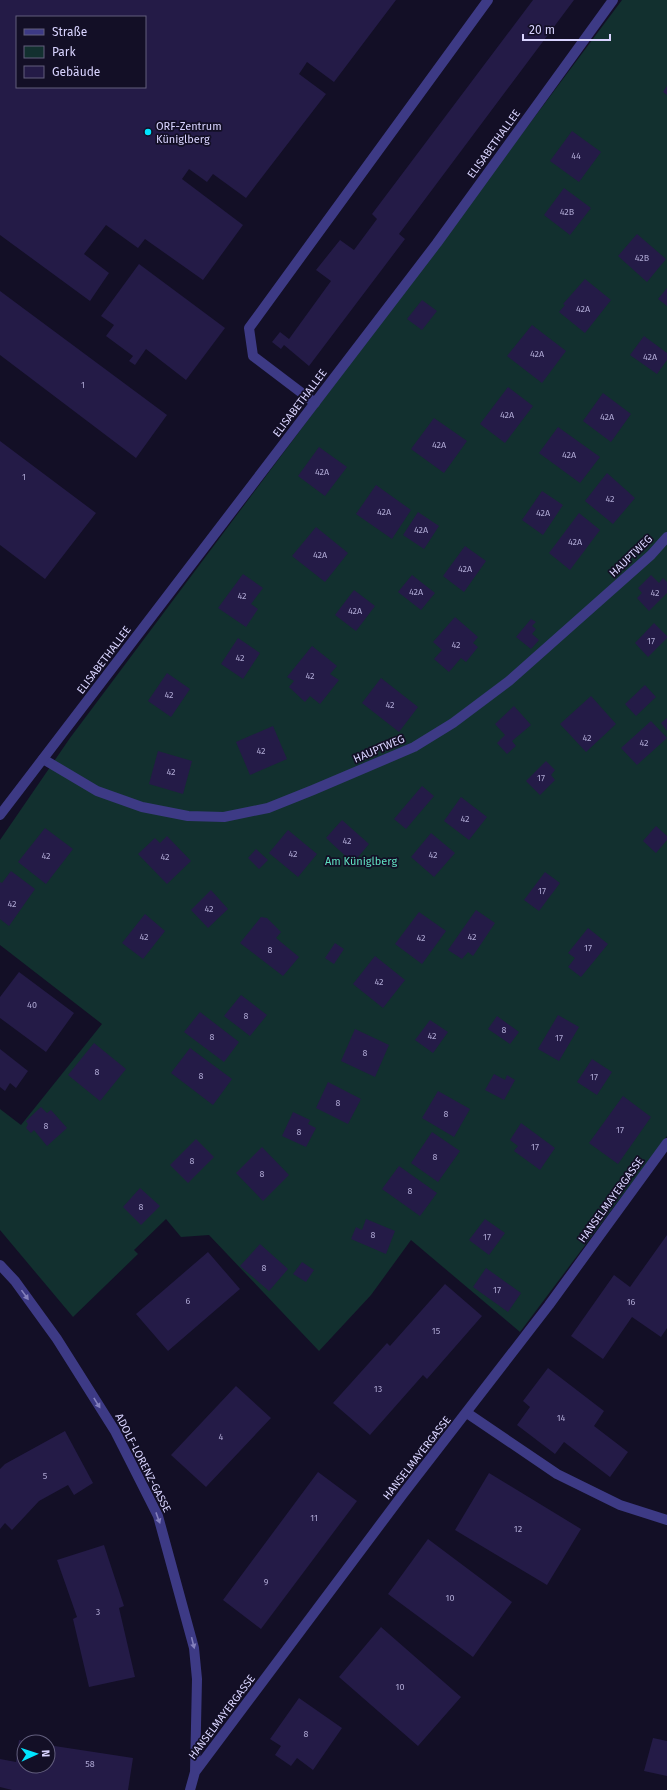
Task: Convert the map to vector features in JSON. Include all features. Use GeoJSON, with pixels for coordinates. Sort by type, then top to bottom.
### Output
{"type":"FeatureCollection","features":[{"type":"Feature","properties":{"kind":"street"},"geometry":{"type":"LineString","coordinates":[[314,403],[253,356],[249,328],[488,0]]}},
{"type":"Feature","properties":{"kind":"street","name":"ELISABETHALLEE"},"geometry":{"type":"LineString","coordinates":[[0,815],[437,243],[613,0]]}},
{"type":"Feature","properties":{"kind":"street","name":"HAUPTWEG"},"geometry":{"type":"LineString","coordinates":[[43,759],[97,791],[142,807],[188,816],[224,817],[268,808],[414,747],[453,724],[509,681],[651,555],[667,537]]}},
{"type":"Feature","properties":{"kind":"street","name":"HANSELMAYERGASSE"},"geometry":{"type":"LineString","coordinates":[[190,1790],[195,1772],[403,1494],[549,1305],[667,1143]]}},
{"type":"Feature","properties":{"kind":"street","name":"ADOLF-LORENZ-GASSE"},"geometry":{"type":"LineString","coordinates":[[0,1266],[15,1281],[57,1339],[115,1431],[158,1516],[194,1648],[197,1679],[195,1772]]}},
{"type":"Feature","properties":{"kind":"street"},"geometry":{"type":"LineString","coordinates":[[467,1413],[557,1474],[620,1505],[667,1520]]}},
{"type":"Feature","properties":{"kind":"green space","name":"Am Küniglberg"},"geometry":{"type":"Polygon","coordinates":[[[622,0],[667,0],[667,1136],[520,1332],[411,1240],[371,1295],[319,1351],[209,1235],[181,1237],[166,1219],[134,1250],[138,1254],[73,1317],[0,1230],[0,1109],[21,1125],[102,1024],[0,945],[0,840],[70,738],[622,0]]]}},
{"type":"Feature","properties":{"kind":"building","name":"ORF-Zentrum Küniglberg"},"geometry":{"type":"Polygon","coordinates":[[[0,0],[396,0],[334,82],[307,62],[299,74],[326,94],[246,198],[213,174],[207,182],[189,169],[182,179],[243,225],[203,280],[145,239],[138,248],[106,225],[84,254],[109,273],[90,301],[0,235],[0,0]]]}},
{"type":"Feature","properties":{"kind":"building"},"geometry":{"type":"Polygon","coordinates":[[[533,0],[574,0],[399,234],[405,239],[309,366],[284,345],[281,349],[272,342],[280,332],[289,339],[331,281],[316,270],[340,240],[354,250],[377,219],[372,214],[533,0]]]}},
{"type":"Feature","properties":{"kind":"building"},"geometry":{"type":"Polygon","coordinates":[[[667,86],[667,95],[663,92],[667,86]]]}},
{"type":"Feature","properties":{"kind":"building"},"geometry":{"type":"Polygon","coordinates":[[[572,131],[601,152],[579,182],[550,161],[572,131]]]}},
{"type":"Feature","properties":{"kind":"building"},"geometry":{"type":"Polygon","coordinates":[[[564,188],[591,208],[570,235],[544,215],[564,188]]]}},
{"type":"Feature","properties":{"kind":"building"},"geometry":{"type":"Polygon","coordinates":[[[637,234],[666,259],[647,282],[618,256],[637,234]]]}},
{"type":"Feature","properties":{"kind":"building"},"geometry":{"type":"Polygon","coordinates":[[[139,264],[225,328],[186,380],[146,349],[135,365],[129,361],[133,356],[106,336],[114,325],[101,316],[139,264]]]}},
{"type":"Feature","properties":{"kind":"building"},"geometry":{"type":"Polygon","coordinates":[[[585,279],[611,300],[585,333],[559,312],[565,305],[563,304],[585,279]]]}},
{"type":"Feature","properties":{"kind":"building"},"geometry":{"type":"Polygon","coordinates":[[[667,288],[667,306],[658,299],[667,288]]]}},
{"type":"Feature","properties":{"kind":"building"},"geometry":{"type":"Polygon","coordinates":[[[0,291],[167,415],[136,458],[0,355],[0,291]]]}},
{"type":"Feature","properties":{"kind":"building"},"geometry":{"type":"Polygon","coordinates":[[[422,300],[437,311],[422,330],[407,319],[422,300]]]}},
{"type":"Feature","properties":{"kind":"building"},"geometry":{"type":"Polygon","coordinates":[[[532,325],[566,351],[542,383],[507,356],[532,325]]]}},
{"type":"Feature","properties":{"kind":"building"},"geometry":{"type":"Polygon","coordinates":[[[644,336],[667,353],[667,360],[657,374],[630,355],[644,336]]]}},
{"type":"Feature","properties":{"kind":"building"},"geometry":{"type":"Polygon","coordinates":[[[508,387],[533,406],[505,443],[480,424],[508,387]]]}},
{"type":"Feature","properties":{"kind":"building"},"geometry":{"type":"Polygon","coordinates":[[[603,393],[631,414],[611,442],[583,421],[603,393]]]}},
{"type":"Feature","properties":{"kind":"building"},"geometry":{"type":"Polygon","coordinates":[[[434,418],[467,441],[444,473],[411,449],[434,418]]]}},
{"type":"Feature","properties":{"kind":"building"},"geometry":{"type":"Polygon","coordinates":[[[558,427],[600,457],[580,483],[539,453],[558,427]]]}},
{"type":"Feature","properties":{"kind":"building"},"geometry":{"type":"Polygon","coordinates":[[[0,441],[96,513],[45,579],[0,545],[0,441]]]}},
{"type":"Feature","properties":{"kind":"building"},"geometry":{"type":"Polygon","coordinates":[[[319,447],[347,467],[325,496],[298,476],[319,447]]]}},
{"type":"Feature","properties":{"kind":"building"},"geometry":{"type":"Polygon","coordinates":[[[607,473],[635,498],[613,524],[585,501],[607,473]]]}},
{"type":"Feature","properties":{"kind":"building"},"geometry":{"type":"Polygon","coordinates":[[[376,485],[411,510],[392,539],[356,514],[376,485]]]}},
{"type":"Feature","properties":{"kind":"building"},"geometry":{"type":"Polygon","coordinates":[[[542,491],[563,505],[543,535],[522,520],[542,491]]]}},
{"type":"Feature","properties":{"kind":"building"},"geometry":{"type":"Polygon","coordinates":[[[418,512],[439,526],[424,549],[403,535],[418,512]]]}},
{"type":"Feature","properties":{"kind":"building"},"geometry":{"type":"Polygon","coordinates":[[[579,513],[600,530],[570,570],[549,553],[579,513]]]}},
{"type":"Feature","properties":{"kind":"building"},"geometry":{"type":"Polygon","coordinates":[[[316,527],[348,553],[325,582],[292,556],[316,527]]]}},
{"type":"Feature","properties":{"kind":"building"},"geometry":{"type":"Polygon","coordinates":[[[465,546],[486,561],[464,592],[443,576],[465,546]]]}},
{"type":"Feature","properties":{"kind":"building"},"geometry":{"type":"Polygon","coordinates":[[[243,574],[263,588],[251,604],[258,609],[246,627],[218,608],[243,574]]]}},
{"type":"Feature","properties":{"kind":"building"},"geometry":{"type":"Polygon","coordinates":[[[412,575],[435,593],[421,610],[398,592],[412,575]]]}},
{"type":"Feature","properties":{"kind":"building"},"geometry":{"type":"Polygon","coordinates":[[[651,575],[659,583],[663,578],[667,582],[667,593],[649,611],[637,598],[642,593],[638,588],[651,575]]]}},
{"type":"Feature","properties":{"kind":"building"},"geometry":{"type":"Polygon","coordinates":[[[354,590],[375,606],[356,631],[335,615],[354,590]]]}},
{"type":"Feature","properties":{"kind":"building"},"geometry":{"type":"Polygon","coordinates":[[[455,617],[478,637],[473,643],[478,647],[466,662],[461,658],[449,672],[434,659],[442,650],[433,642],[455,617]]]}},
{"type":"Feature","properties":{"kind":"building"},"geometry":{"type":"Polygon","coordinates":[[[531,619],[536,622],[532,626],[536,629],[532,634],[539,640],[531,649],[516,637],[531,619]]]}},
{"type":"Feature","properties":{"kind":"building"},"geometry":{"type":"Polygon","coordinates":[[[654,623],[667,636],[667,638],[648,657],[635,643],[654,623]]]}},
{"type":"Feature","properties":{"kind":"building"},"geometry":{"type":"Polygon","coordinates":[[[238,638],[260,653],[243,679],[221,664],[238,638]]]}},
{"type":"Feature","properties":{"kind":"building"},"geometry":{"type":"Polygon","coordinates":[[[312,646],[337,666],[330,674],[339,680],[320,704],[310,696],[305,702],[289,687],[294,681],[287,677],[312,646]]]}},
{"type":"Feature","properties":{"kind":"building"},"geometry":{"type":"Polygon","coordinates":[[[167,673],[190,689],[171,717],[148,701],[167,673]]]}},
{"type":"Feature","properties":{"kind":"building"},"geometry":{"type":"Polygon","coordinates":[[[381,678],[418,707],[399,732],[362,703],[381,678]]]}},
{"type":"Feature","properties":{"kind":"building"},"geometry":{"type":"Polygon","coordinates":[[[645,685],[656,697],[636,716],[625,704],[645,685]]]}},
{"type":"Feature","properties":{"kind":"building"},"geometry":{"type":"Polygon","coordinates":[[[591,696],[616,724],[586,752],[560,724],[591,696]]]}},
{"type":"Feature","properties":{"kind":"building"},"geometry":{"type":"Polygon","coordinates":[[[514,706],[531,725],[512,741],[516,746],[507,754],[497,743],[505,735],[495,724],[514,706]]]}},
{"type":"Feature","properties":{"kind":"building"},"geometry":{"type":"Polygon","coordinates":[[[667,718],[667,731],[661,723],[667,718]]]}},
{"type":"Feature","properties":{"kind":"building"},"geometry":{"type":"Polygon","coordinates":[[[651,721],[667,738],[637,765],[621,748],[651,721]]]}},
{"type":"Feature","properties":{"kind":"building"},"geometry":{"type":"Polygon","coordinates":[[[273,726],[287,759],[250,775],[236,742],[273,726]]]}},
{"type":"Feature","properties":{"kind":"building"},"geometry":{"type":"Polygon","coordinates":[[[158,751],[192,761],[183,794],[149,784],[158,751]]]}},
{"type":"Feature","properties":{"kind":"building"},"geometry":{"type":"Polygon","coordinates":[[[546,761],[555,770],[551,775],[555,780],[540,795],[526,781],[546,761]]]}},
{"type":"Feature","properties":{"kind":"building"},"geometry":{"type":"Polygon","coordinates":[[[422,786],[434,796],[406,829],[394,819],[422,786]]]}},
{"type":"Feature","properties":{"kind":"building"},"geometry":{"type":"Polygon","coordinates":[[[461,797],[487,817],[469,840],[444,821],[461,797]]]}},
{"type":"Feature","properties":{"kind":"building"},"geometry":{"type":"Polygon","coordinates":[[[342,820],[369,844],[353,863],[326,838],[342,820]]]}},
{"type":"Feature","properties":{"kind":"building"},"geometry":{"type":"Polygon","coordinates":[[[656,826],[667,836],[667,840],[656,853],[643,841],[656,826]]]}},
{"type":"Feature","properties":{"kind":"building"},"geometry":{"type":"Polygon","coordinates":[[[45,828],[73,849],[46,884],[18,862],[45,828]]]}},
{"type":"Feature","properties":{"kind":"building"},"geometry":{"type":"Polygon","coordinates":[[[288,830],[317,854],[298,877],[269,853],[288,830]]]}},
{"type":"Feature","properties":{"kind":"building"},"geometry":{"type":"Polygon","coordinates":[[[431,833],[455,853],[434,877],[411,857],[431,833]]]}},
{"type":"Feature","properties":{"kind":"building"},"geometry":{"type":"Polygon","coordinates":[[[167,836],[191,861],[167,884],[138,854],[155,838],[160,843],[167,836]]]}},
{"type":"Feature","properties":{"kind":"building"},"geometry":{"type":"Polygon","coordinates":[[[256,849],[268,860],[259,869],[248,858],[256,849]]]}},
{"type":"Feature","properties":{"kind":"building"},"geometry":{"type":"Polygon","coordinates":[[[11,871],[35,889],[9,926],[0,919],[0,882],[2,883],[11,871]]]}},
{"type":"Feature","properties":{"kind":"building"},"geometry":{"type":"Polygon","coordinates":[[[545,872],[560,883],[539,911],[524,900],[545,872]]]}},
{"type":"Feature","properties":{"kind":"building"},"geometry":{"type":"Polygon","coordinates":[[[211,890],[228,909],[208,928],[191,910],[211,890]]]}},
{"type":"Feature","properties":{"kind":"building"},"geometry":{"type":"Polygon","coordinates":[[[476,910],[495,923],[473,956],[468,952],[462,959],[448,950],[476,910]]]}},
{"type":"Feature","properties":{"kind":"building"},"geometry":{"type":"Polygon","coordinates":[[[419,912],[446,931],[422,964],[395,944],[419,912]]]}},
{"type":"Feature","properties":{"kind":"building"},"geometry":{"type":"Polygon","coordinates":[[[145,914],[165,931],[143,959],[122,943],[145,914]]]}},
{"type":"Feature","properties":{"kind":"building"},"geometry":{"type":"Polygon","coordinates":[[[261,917],[267,918],[281,932],[276,938],[299,957],[283,976],[240,943],[261,917]]]}},
{"type":"Feature","properties":{"kind":"building"},"geometry":{"type":"Polygon","coordinates":[[[588,928],[608,944],[581,977],[568,967],[575,958],[568,953],[588,928]]]}},
{"type":"Feature","properties":{"kind":"building"},"geometry":{"type":"Polygon","coordinates":[[[335,943],[344,949],[334,964],[325,958],[335,943]]]}},
{"type":"Feature","properties":{"kind":"building"},"geometry":{"type":"Polygon","coordinates":[[[375,956],[405,980],[383,1008],[353,984],[375,956]]]}},
{"type":"Feature","properties":{"kind":"building"},"geometry":{"type":"Polygon","coordinates":[[[19,972],[74,1013],[46,1052],[0,1018],[0,997],[19,972]]]}},
{"type":"Feature","properties":{"kind":"building"},"geometry":{"type":"Polygon","coordinates":[[[241,995],[267,1015],[250,1036],[224,1016],[241,995]]]}},
{"type":"Feature","properties":{"kind":"building"},"geometry":{"type":"Polygon","coordinates":[[[200,1012],[239,1042],[224,1062],[184,1032],[200,1012]]]}},
{"type":"Feature","properties":{"kind":"building"},"geometry":{"type":"Polygon","coordinates":[[[558,1015],[579,1027],[559,1061],[538,1049],[558,1015]]]}},
{"type":"Feature","properties":{"kind":"building"},"geometry":{"type":"Polygon","coordinates":[[[497,1016],[519,1032],[510,1044],[488,1029],[497,1016]]]}},
{"type":"Feature","properties":{"kind":"building"},"geometry":{"type":"Polygon","coordinates":[[[430,1020],[448,1032],[433,1053],[415,1040],[430,1020]]]}},
{"type":"Feature","properties":{"kind":"building"},"geometry":{"type":"Polygon","coordinates":[[[355,1029],[389,1045],[375,1077],[341,1061],[355,1029]]]}},
{"type":"Feature","properties":{"kind":"building"},"geometry":{"type":"Polygon","coordinates":[[[94,1043],[126,1069],[100,1101],[68,1075],[94,1043]]]}},
{"type":"Feature","properties":{"kind":"building"},"geometry":{"type":"Polygon","coordinates":[[[190,1048],[232,1079],[213,1105],[171,1073],[190,1048]]]}},
{"type":"Feature","properties":{"kind":"building"},"geometry":{"type":"Polygon","coordinates":[[[0,1049],[28,1071],[16,1088],[10,1083],[5,1091],[0,1087],[0,1049]]]}},
{"type":"Feature","properties":{"kind":"building"},"geometry":{"type":"Polygon","coordinates":[[[592,1059],[612,1072],[597,1095],[577,1082],[592,1059]]]}},
{"type":"Feature","properties":{"kind":"building"},"geometry":{"type":"Polygon","coordinates":[[[494,1074],[505,1080],[507,1075],[515,1080],[504,1100],[485,1090],[494,1074]]]}},
{"type":"Feature","properties":{"kind":"building"},"geometry":{"type":"Polygon","coordinates":[[[328,1082],[361,1099],[348,1124],[316,1108],[328,1082]]]}},
{"type":"Feature","properties":{"kind":"building"},"geometry":{"type":"Polygon","coordinates":[[[438,1091],[470,1109],[454,1137],[422,1118],[438,1091]]]}},
{"type":"Feature","properties":{"kind":"building"},"geometry":{"type":"Polygon","coordinates":[[[623,1096],[651,1117],[618,1164],[589,1143],[623,1096]]]}},
{"type":"Feature","properties":{"kind":"building"},"geometry":{"type":"Polygon","coordinates":[[[41,1107],[47,1113],[51,1110],[67,1128],[47,1146],[34,1130],[31,1133],[26,1128],[28,1124],[26,1121],[41,1107]]]}},
{"type":"Feature","properties":{"kind":"building"},"geometry":{"type":"Polygon","coordinates":[[[293,1112],[310,1120],[308,1124],[316,1128],[306,1147],[282,1136],[293,1112]]]}},
{"type":"Feature","properties":{"kind":"building"},"geometry":{"type":"Polygon","coordinates":[[[521,1123],[555,1148],[540,1170],[514,1151],[518,1146],[510,1140],[521,1123]]]}},
{"type":"Feature","properties":{"kind":"building"},"geometry":{"type":"Polygon","coordinates":[[[432,1132],[460,1151],[438,1182],[411,1163],[432,1132]]]}},
{"type":"Feature","properties":{"kind":"building"},"geometry":{"type":"Polygon","coordinates":[[[196,1139],[214,1157],[188,1183],[170,1165],[196,1139]]]}},
{"type":"Feature","properties":{"kind":"building"},"geometry":{"type":"Polygon","coordinates":[[[262,1147],[289,1175],[263,1201],[236,1173],[262,1147]]]}},
{"type":"Feature","properties":{"kind":"building"},"geometry":{"type":"Polygon","coordinates":[[[399,1166],[437,1193],[420,1216],[382,1189],[399,1166]]]}},
{"type":"Feature","properties":{"kind":"building"},"geometry":{"type":"Polygon","coordinates":[[[140,1188],[160,1206],[141,1225],[123,1207],[140,1188]]]}},
{"type":"Feature","properties":{"kind":"building"},"geometry":{"type":"Polygon","coordinates":[[[366,1219],[395,1231],[386,1254],[351,1239],[356,1227],[362,1230],[366,1219]]]}},
{"type":"Feature","properties":{"kind":"building"},"geometry":{"type":"Polygon","coordinates":[[[485,1219],[505,1233],[489,1255],[469,1240],[485,1219]]]}},
{"type":"Feature","properties":{"kind":"building"},"geometry":{"type":"Polygon","coordinates":[[[667,1235],[667,1328],[661,1337],[632,1317],[603,1359],[571,1336],[614,1275],[630,1287],[667,1235]]]}},
{"type":"Feature","properties":{"kind":"building"},"geometry":{"type":"Polygon","coordinates":[[[260,1244],[288,1269],[269,1291],[240,1266],[260,1244]]]}},
{"type":"Feature","properties":{"kind":"building"},"geometry":{"type":"Polygon","coordinates":[[[208,1252],[240,1289],[168,1351],[136,1314],[208,1252]]]}},
{"type":"Feature","properties":{"kind":"building"},"geometry":{"type":"Polygon","coordinates":[[[302,1262],[314,1270],[306,1282],[293,1274],[302,1262]]]}},
{"type":"Feature","properties":{"kind":"building"},"geometry":{"type":"Polygon","coordinates":[[[486,1268],[521,1293],[508,1312],[473,1287],[486,1268]]]}},
{"type":"Feature","properties":{"kind":"building"},"geometry":{"type":"Polygon","coordinates":[[[445,1284],[482,1316],[427,1379],[423,1375],[370,1435],[333,1403],[387,1343],[390,1346],[445,1284]]]}},
{"type":"Feature","properties":{"kind":"building"},"geometry":{"type":"Polygon","coordinates":[[[548,1368],[604,1411],[594,1426],[628,1452],[610,1477],[564,1442],[555,1454],[517,1425],[530,1407],[523,1401],[548,1368]]]}},
{"type":"Feature","properties":{"kind":"building"},"geometry":{"type":"Polygon","coordinates":[[[236,1386],[271,1418],[206,1487],[171,1455],[236,1386]]]}},
{"type":"Feature","properties":{"kind":"building"},"geometry":{"type":"Polygon","coordinates":[[[65,1431],[93,1483],[74,1495],[68,1485],[39,1501],[12,1530],[5,1523],[0,1529],[0,1469],[5,1464],[65,1431]]]}},
{"type":"Feature","properties":{"kind":"building"},"geometry":{"type":"Polygon","coordinates":[[[318,1472],[357,1501],[261,1629],[223,1600],[318,1472]]]}},
{"type":"Feature","properties":{"kind":"building"},"geometry":{"type":"Polygon","coordinates":[[[489,1473],[581,1529],[547,1585],[455,1530],[489,1473]]]}},
{"type":"Feature","properties":{"kind":"building"},"geometry":{"type":"Polygon","coordinates":[[[428,1539],[512,1602],[473,1657],[388,1594],[428,1539]]]}},
{"type":"Feature","properties":{"kind":"building"},"geometry":{"type":"Polygon","coordinates":[[[104,1545],[124,1606],[119,1608],[135,1677],[89,1687],[73,1619],[77,1617],[57,1560],[104,1545]]]}},
{"type":"Feature","properties":{"kind":"building"},"geometry":{"type":"Polygon","coordinates":[[[381,1627],[461,1697],[418,1746],[339,1677],[381,1627]]]}},
{"type":"Feature","properties":{"kind":"building"},"geometry":{"type":"Polygon","coordinates":[[[299,1698],[342,1728],[313,1770],[297,1758],[291,1766],[275,1755],[281,1746],[270,1739],[299,1698]]]}},
{"type":"Feature","properties":{"kind":"building"},"geometry":{"type":"Polygon","coordinates":[[[653,1738],[667,1741],[667,1776],[644,1771],[653,1738]]]}},
{"type":"Feature","properties":{"kind":"building"},"geometry":{"type":"Polygon","coordinates":[[[56,1746],[133,1758],[128,1790],[12,1790],[0,1787],[0,1759],[16,1762],[16,1774],[56,1774],[56,1746]]]}},
{"type":"Feature","properties":{"kind":"place","name":"ORF-Zentrum Küniglberg"},"geometry":{"type":"Point","coordinates":[148,132]}}]}
